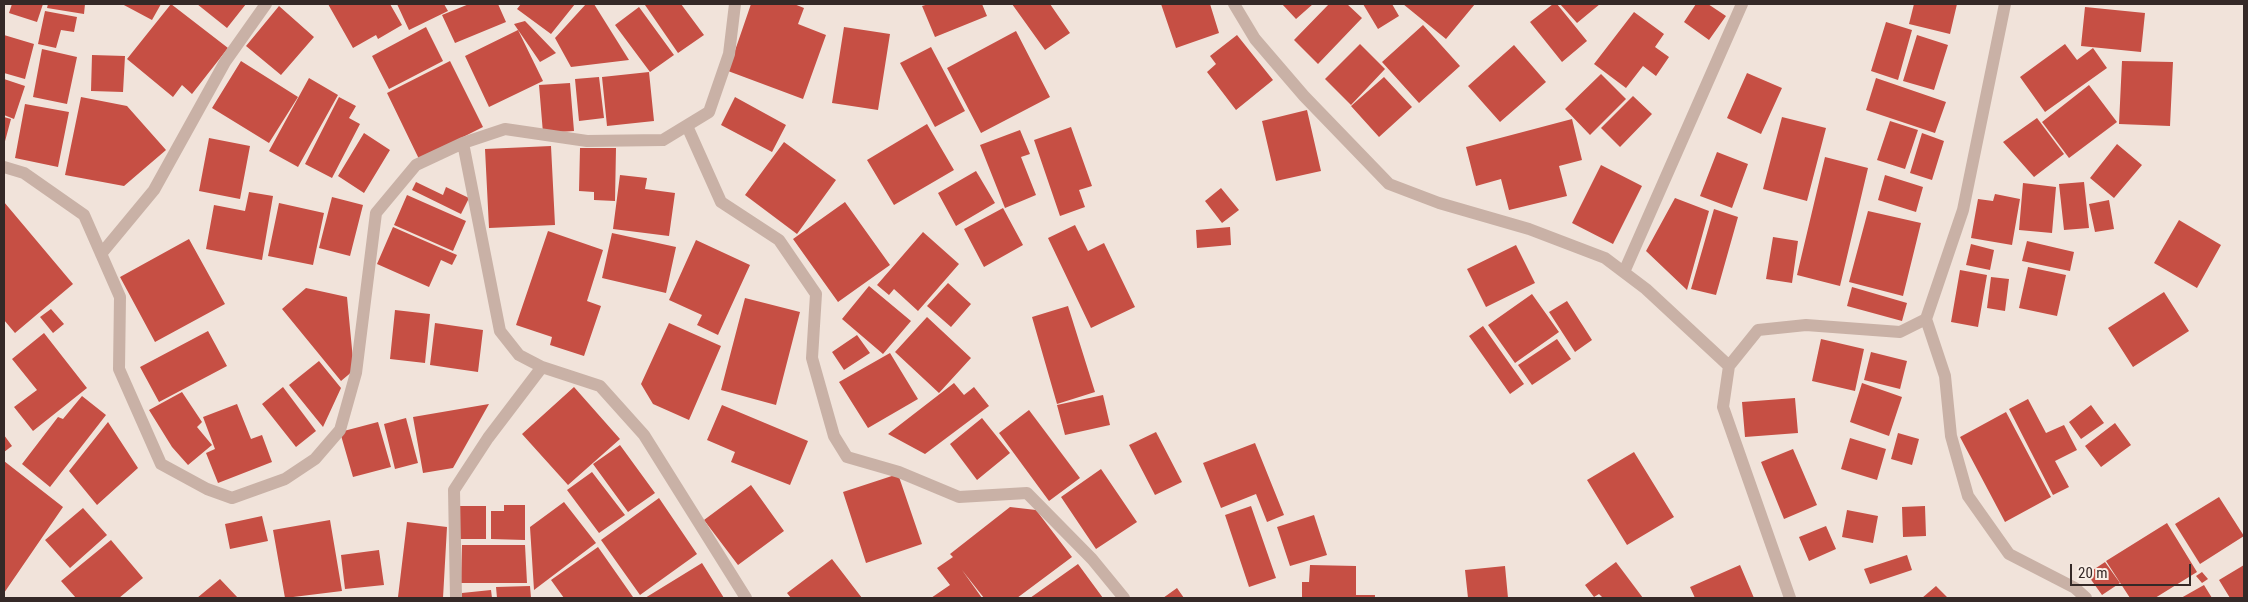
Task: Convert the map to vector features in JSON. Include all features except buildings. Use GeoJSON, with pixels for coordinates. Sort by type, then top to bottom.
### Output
{"type":"FeatureCollection","features":[{"type":"Feature","properties":{"kind":"street"},"geometry":{"type":"LineString","coordinates":[[101,254],[154,190],[225,62],[266,4]]}},
{"type":"Feature","properties":{"kind":"street"},"geometry":{"type":"LineString","coordinates":[[4,166],[24,173],[84,215],[120,297],[118,369],[161,464],[207,489],[232,498],[286,479],[315,459],[340,430],[356,373],[376,213],[416,166],[463,143],[505,129],[587,141],[663,140],[708,112],[729,54],[735,4]]}},
{"type":"Feature","properties":{"kind":"street"},"geometry":{"type":"LineString","coordinates":[[1234,4],[1255,39],[1304,96],[1389,184],[1439,203],[1530,229],[1605,258],[1646,289],[1729,366]]}},
{"type":"Feature","properties":{"kind":"street"},"geometry":{"type":"LineString","coordinates":[[1624,272],[1742,4]]}},
{"type":"Feature","properties":{"kind":"street"},"geometry":{"type":"LineString","coordinates":[[2005,4],[1963,210],[1926,319],[1944,376],[1951,436],[1968,496],[2009,554],[2075,588],[2086,598]]}},
{"type":"Feature","properties":{"kind":"street"},"geometry":{"type":"LineString","coordinates":[[687,126],[721,202],[779,240],[816,294],[812,358],[834,436],[848,457],[899,472],[959,496],[1027,493],[1092,559],[1124,598]]}},
{"type":"Feature","properties":{"kind":"street"},"geometry":{"type":"LineString","coordinates":[[463,143],[500,331],[519,355],[542,367],[600,386],[644,435],[746,598]]}},
{"type":"Feature","properties":{"kind":"street"},"geometry":{"type":"LineString","coordinates":[[1790,598],[1723,407],[1729,366],[1758,330],[1806,325],[1900,332],[1926,319]]}},
{"type":"Feature","properties":{"kind":"street"},"geometry":{"type":"LineString","coordinates":[[456,598],[454,490],[488,438],[542,367]]}}]}
